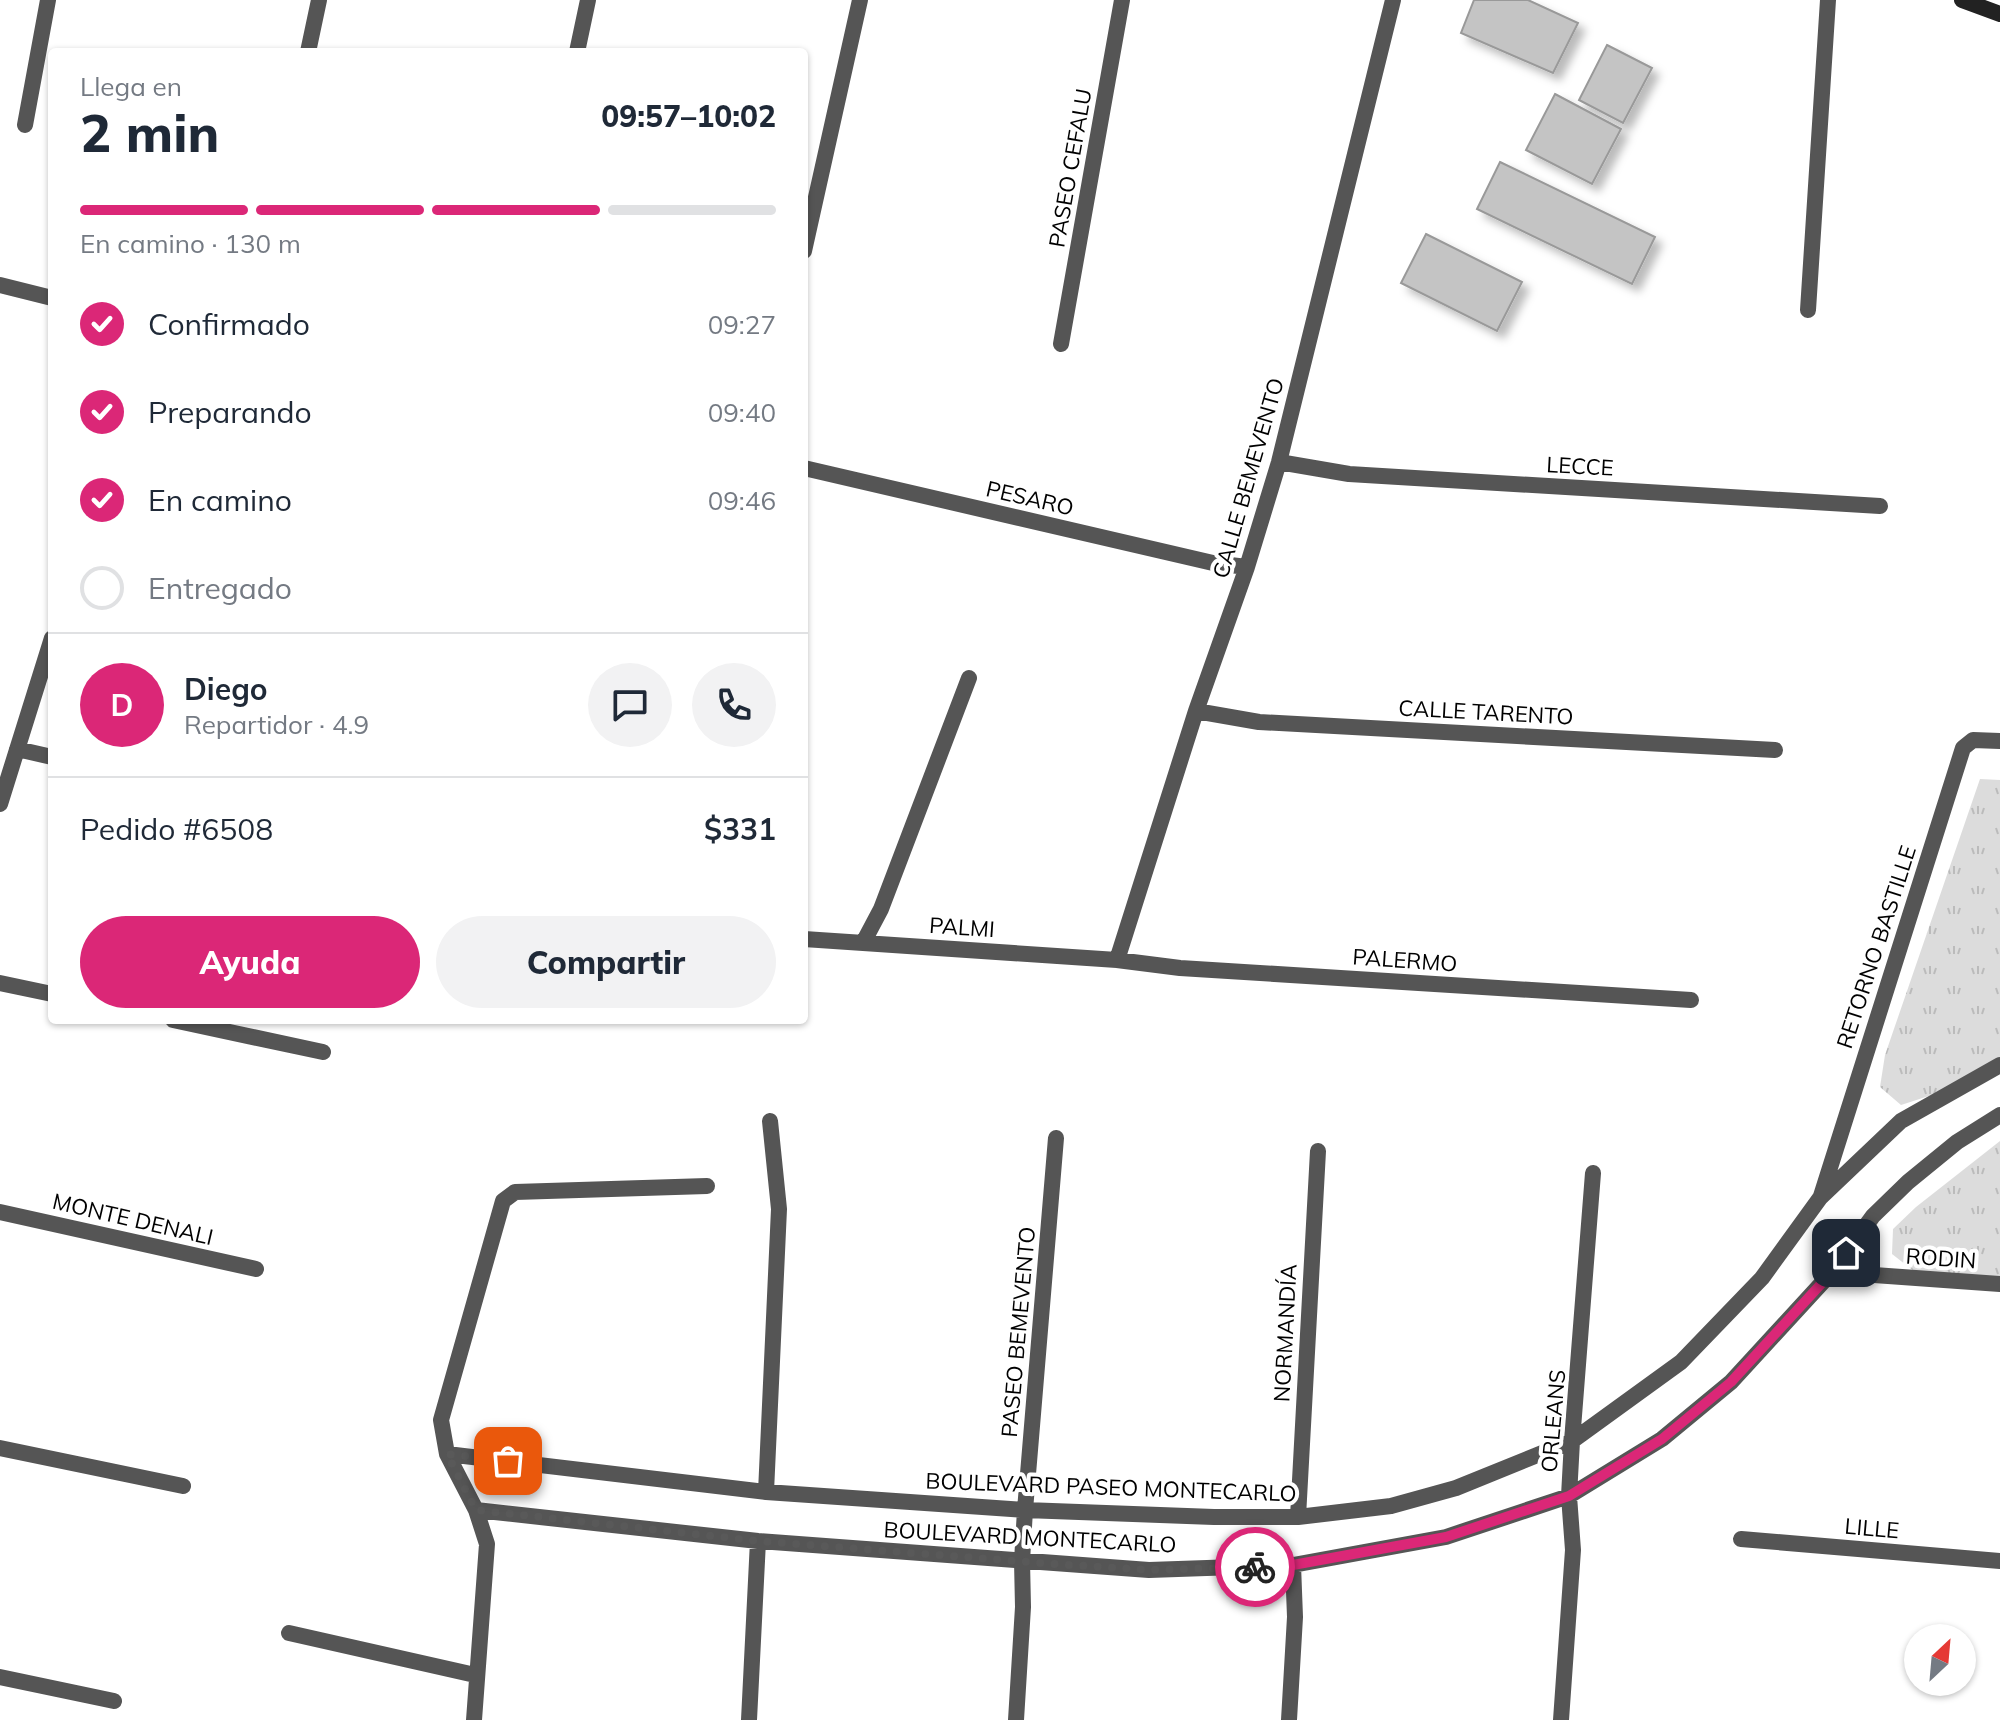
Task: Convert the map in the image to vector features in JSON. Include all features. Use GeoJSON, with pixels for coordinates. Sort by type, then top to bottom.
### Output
{"type":"FeatureCollection","features":[{"type":"Feature","properties":{"kind":"street"},"geometry":{"type":"LineString","coordinates":[[25,125],[48,0]]}},
{"type":"Feature","properties":{"kind":"street"},"geometry":{"type":"LineString","coordinates":[[309,48],[319,0]]}},
{"type":"Feature","properties":{"kind":"street"},"geometry":{"type":"LineString","coordinates":[[578,48],[588,0]]}},
{"type":"Feature","properties":{"kind":"street"},"geometry":{"type":"LineString","coordinates":[[808,233],[860,0]]}},
{"type":"Feature","properties":{"kind":"street","name":"PASEO CEFALU"},"geometry":{"type":"LineString","coordinates":[[1061,344],[1122,0]]}},
{"type":"Feature","properties":{"kind":"street","name":"CALLE BEMEVENTO"},"geometry":{"type":"LineString","coordinates":[[1117,960],[1279,462],[1393,0]]}},
{"type":"Feature","properties":{"kind":"street"},"geometry":{"type":"LineString","coordinates":[[1962,0],[2000,14]]}},
{"type":"Feature","properties":{"kind":"street"},"geometry":{"type":"LineString","coordinates":[[1808,310],[1828,4]]}},
{"type":"Feature","properties":{"kind":"street"},"geometry":{"type":"LineString","coordinates":[[0,285],[48,297]]}},
{"type":"Feature","properties":{"kind":"street","name":"LECCE"},"geometry":{"type":"LineString","coordinates":[[1279,462],[1349,474],[1880,506]]}},
{"type":"Feature","properties":{"kind":"street","name":"PESARO"},"geometry":{"type":"LineString","coordinates":[[808,469],[1213,563],[1247,567]]}},
{"type":"Feature","properties":{"kind":"street"},"geometry":{"type":"LineString","coordinates":[[0,804],[48,651]]}},
{"type":"Feature","properties":{"kind":"street"},"geometry":{"type":"LineString","coordinates":[[863,943],[881,909],[969,678]]}},
{"type":"Feature","properties":{"kind":"street","name":"CALLE TARENTO"},"geometry":{"type":"LineString","coordinates":[[1196,711],[1259,722],[1775,750]]}},
{"type":"Feature","properties":{"kind":"street","name":"RETORNO BASTILLE"},"geometry":{"type":"LineString","coordinates":[[1820,1198],[1963,748],[1973,740],[2000,741]]}},
{"type":"Feature","properties":{"kind":"street"},"geometry":{"type":"LineString","coordinates":[[17,749],[48,756]]}},
{"type":"Feature","properties":{"kind":"street","name":"PALMI"},"geometry":{"type":"LineString","coordinates":[[808,939],[1117,960]]}},
{"type":"Feature","properties":{"kind":"street","name":"PALERMO"},"geometry":{"type":"LineString","coordinates":[[1117,960],[1180,968],[1691,1000]]}},
{"type":"Feature","properties":{"kind":"street"},"geometry":{"type":"LineString","coordinates":[[0,983],[48,993]]}},
{"type":"Feature","properties":{"kind":"street"},"geometry":{"type":"LineString","coordinates":[[192,1024],[323,1052]]}},
{"type":"Feature","properties":{"kind":"street","name":"BOULEVARD PASEO MONTECARLO"},"geometry":{"type":"LineString","coordinates":[[447,1454],[766,1492],[1025,1510],[1298,1517],[1391,1506],[1456,1488],[1572,1441],[1681,1362],[1762,1278],[1820,1198],[1901,1121],[2000,1065]]}},
{"type":"Feature","properties":{"kind":"street","name":"BOULEVARD MONTECARLO"},"geometry":{"type":"LineString","coordinates":[[476,1510],[758,1541],[1149,1570],[1293,1565],[1446,1537],[1569,1496],[1662,1439],[1731,1382],[1832,1272],[1873,1216],[1908,1182],[1957,1142],[2000,1115]]}},
{"type":"Feature","properties":{"kind":"street"},"geometry":{"type":"LineString","coordinates":[[766,1492],[779,1209],[770,1121]]}},
{"type":"Feature","properties":{"kind":"street","name":"PASEO BEMEVENTO"},"geometry":{"type":"LineString","coordinates":[[1016,1720],[1025,1510],[1056,1138]]}},
{"type":"Feature","properties":{"kind":"street","name":"NORMANDÍA"},"geometry":{"type":"LineString","coordinates":[[1298,1517],[1318,1151]]}},
{"type":"Feature","properties":{"kind":"street","name":"ORLEANS"},"geometry":{"type":"LineString","coordinates":[[1561,1720],[1573,1550],[1569,1496],[1572,1441],[1593,1173]]}},
{"type":"Feature","properties":{"kind":"street"},"geometry":{"type":"LineString","coordinates":[[474,1720],[487,1544],[476,1510],[447,1454],[441,1420],[503,1201],[515,1192],[707,1186]]}},
{"type":"Feature","properties":{"kind":"street","name":"MONTE DENALI"},"geometry":{"type":"LineString","coordinates":[[0,1212],[256,1269]]}},
{"type":"Feature","properties":{"kind":"street","name":"RODIN"},"geometry":{"type":"LineString","coordinates":[[1832,1272],[2000,1284]]}},
{"type":"Feature","properties":{"kind":"street"},"geometry":{"type":"LineString","coordinates":[[0,1448],[183,1486]]}},
{"type":"Feature","properties":{"kind":"street","name":"LILLE"},"geometry":{"type":"LineString","coordinates":[[1741,1539],[2000,1561]]}},
{"type":"Feature","properties":{"kind":"street"},"geometry":{"type":"LineString","coordinates":[[749,1720],[758,1541]]}},
{"type":"Feature","properties":{"kind":"street"},"geometry":{"type":"LineString","coordinates":[[1289,1720],[1295,1617],[1293,1565]]}},
{"type":"Feature","properties":{"kind":"street"},"geometry":{"type":"LineString","coordinates":[[289,1633],[475,1675]]}},
{"type":"Feature","properties":{"kind":"street"},"geometry":{"type":"LineString","coordinates":[[0,1677],[114,1701]]}},
{"type":"Feature","properties":{"kind":"green space"},"geometry":{"type":"Polygon","coordinates":[[[1980,779],[2000,780],[2000,1061],[1938,1093],[1901,1105],[1880,1087],[1885,1055],[1980,779]]]}},
{"type":"Feature","properties":{"kind":"green space"},"geometry":{"type":"Polygon","coordinates":[[[2000,1141],[2000,1277],[1915,1272],[1892,1254],[1893,1229],[2000,1141]]]}},
{"type":"Feature","properties":{"kind":"building"},"geometry":{"type":"Polygon","coordinates":[[[1474,0],[1528,0],[1578,23],[1553,73],[1461,33],[1474,0]]]}},
{"type":"Feature","properties":{"kind":"building"},"geometry":{"type":"Polygon","coordinates":[[[1607,45],[1652,68],[1623,123],[1579,100],[1607,45]]]}},
{"type":"Feature","properties":{"kind":"building"},"geometry":{"type":"Polygon","coordinates":[[[1555,94],[1621,129],[1592,184],[1526,150],[1555,94]]]}},
{"type":"Feature","properties":{"kind":"building"},"geometry":{"type":"Polygon","coordinates":[[[1500,162],[1655,237],[1632,284],[1477,209],[1500,162]]]}},
{"type":"Feature","properties":{"kind":"building"},"geometry":{"type":"Polygon","coordinates":[[[1426,234],[1522,282],[1497,331],[1401,283],[1426,234]]]}},
{"type":"Feature","properties":{"kind":"way so far"},"geometry":{"type":"LineString","coordinates":[[508,1461],[447,1454],[476,1510],[758,1541],[1054,1564],[1149,1570],[1255,1567]]}},
{"type":"Feature","properties":{"kind":"route"},"geometry":{"type":"LineString","coordinates":[[1255,1567],[1293,1565],[1446,1537],[1569,1496],[1662,1439],[1731,1382],[1846,1253]]}}]}
